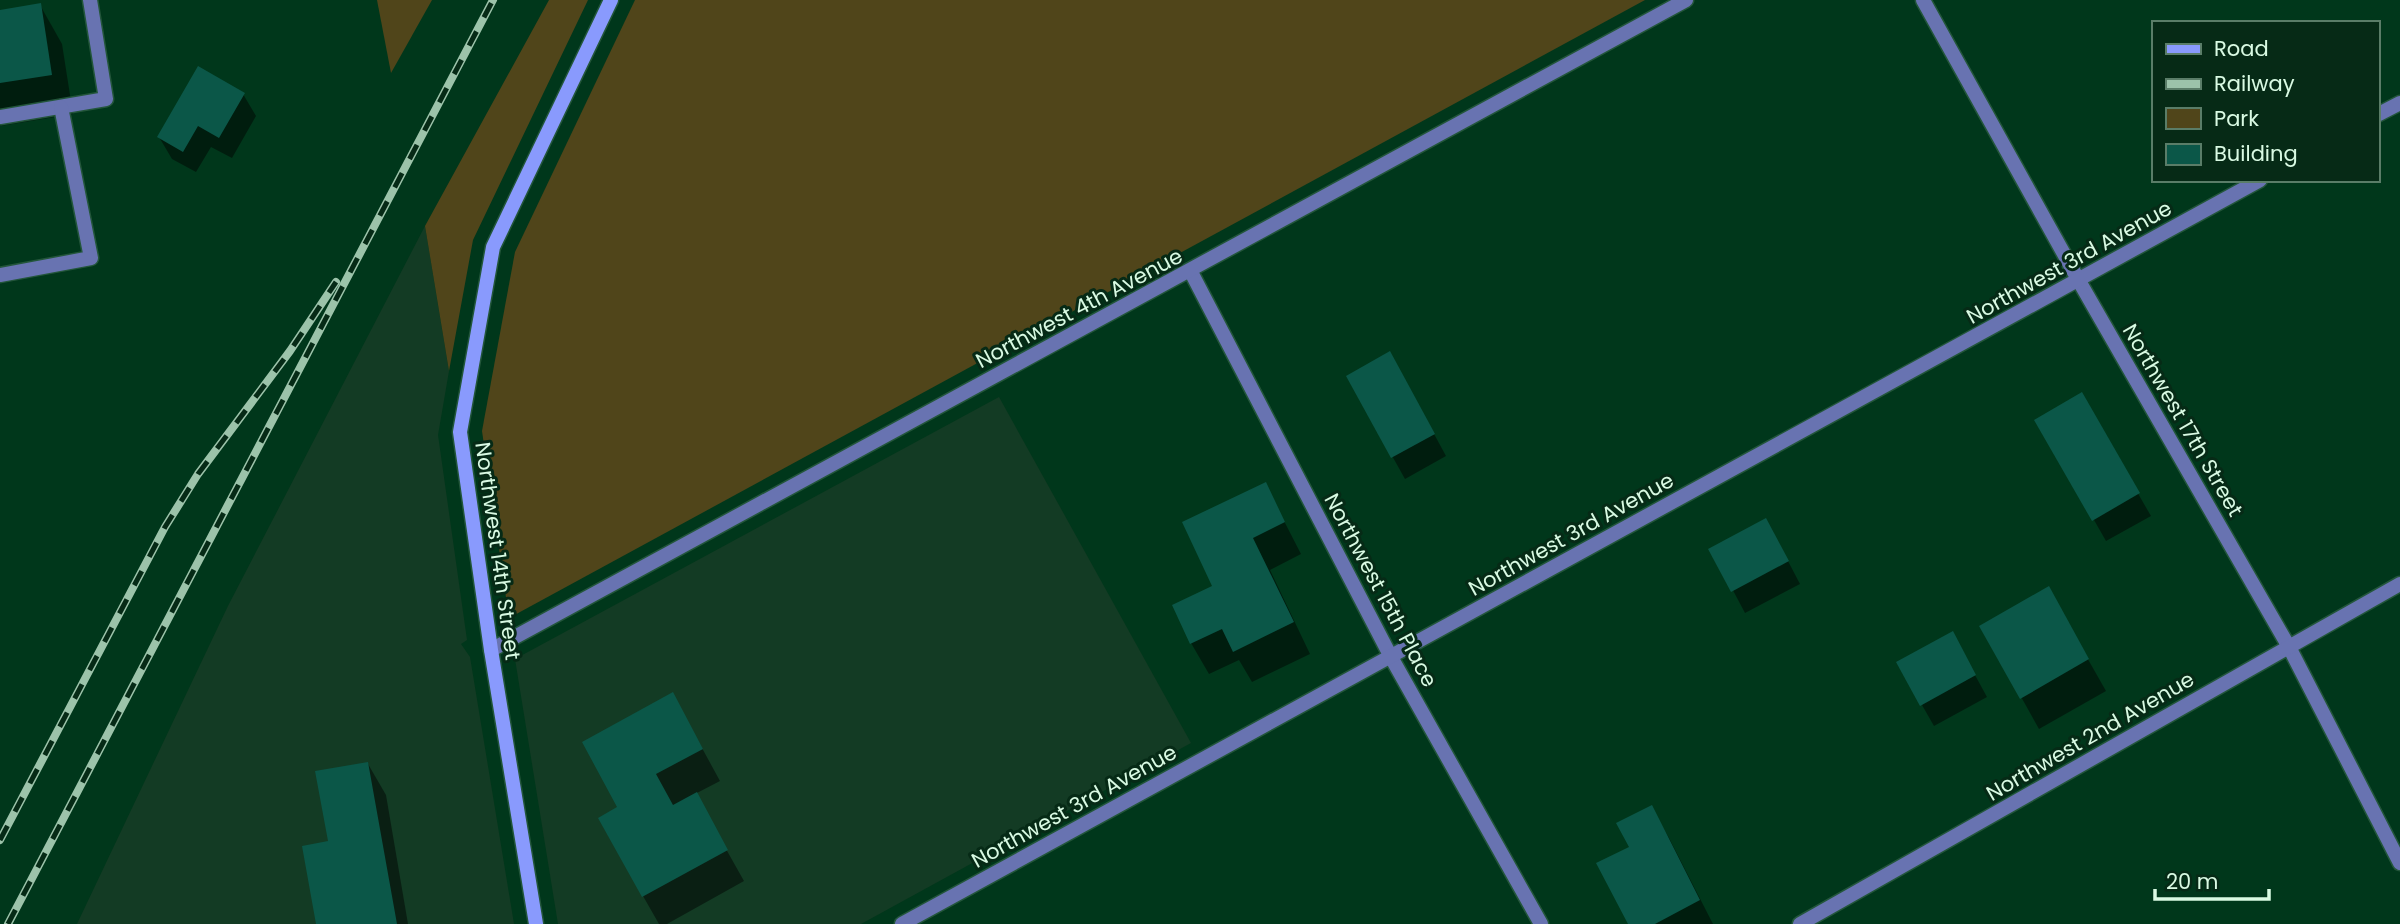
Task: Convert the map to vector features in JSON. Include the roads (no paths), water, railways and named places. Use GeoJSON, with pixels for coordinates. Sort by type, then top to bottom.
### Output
{"type":"FeatureCollection","features":[{"type":"Feature","properties":{"kind":"street"},"geometry":{"type":"LineString","coordinates":[[0,117],[106,99],[90,0]]}},
{"type":"Feature","properties":{"kind":"street","name":"Northwest 14th Street"},"geometry":{"type":"LineString","coordinates":[[536,924],[491,650],[460,432],[494,247],[611,0]]}},
{"type":"Feature","properties":{"kind":"street","name":"Northwest 4th Avenue"},"geometry":{"type":"LineString","coordinates":[[491,650],[1191,272],[1686,0]]}},
{"type":"Feature","properties":{"kind":"street","name":"Northwest 17th Street"},"geometry":{"type":"LineString","coordinates":[[1923,0],[2079,281],[2289,647],[2400,863]]}},
{"type":"Feature","properties":{"kind":"street"},"geometry":{"type":"LineString","coordinates":[[2379,114],[2400,103]]}},
{"type":"Feature","properties":{"kind":"street"},"geometry":{"type":"LineString","coordinates":[[0,275],[90,258],[61,107]]}},
{"type":"Feature","properties":{"kind":"street","name":"Northwest 3rd Avenue"},"geometry":{"type":"LineString","coordinates":[[902,924],[2256,182]]}},
{"type":"Feature","properties":{"kind":"street","name":"Northwest 15th Place"},"geometry":{"type":"LineString","coordinates":[[1191,272],[1391,657],[1541,924]]}},
{"type":"Feature","properties":{"kind":"street","name":"Northwest 2nd Avenue"},"geometry":{"type":"LineString","coordinates":[[1800,924],[2400,584]]}},
{"type":"Feature","properties":{"kind":"railway"},"geometry":{"type":"LineString","coordinates":[[8,924],[493,0]]}},
{"type":"Feature","properties":{"kind":"railway"},"geometry":{"type":"LineString","coordinates":[[0,840],[165,527],[198,474],[290,351],[336,282]]}}]}
